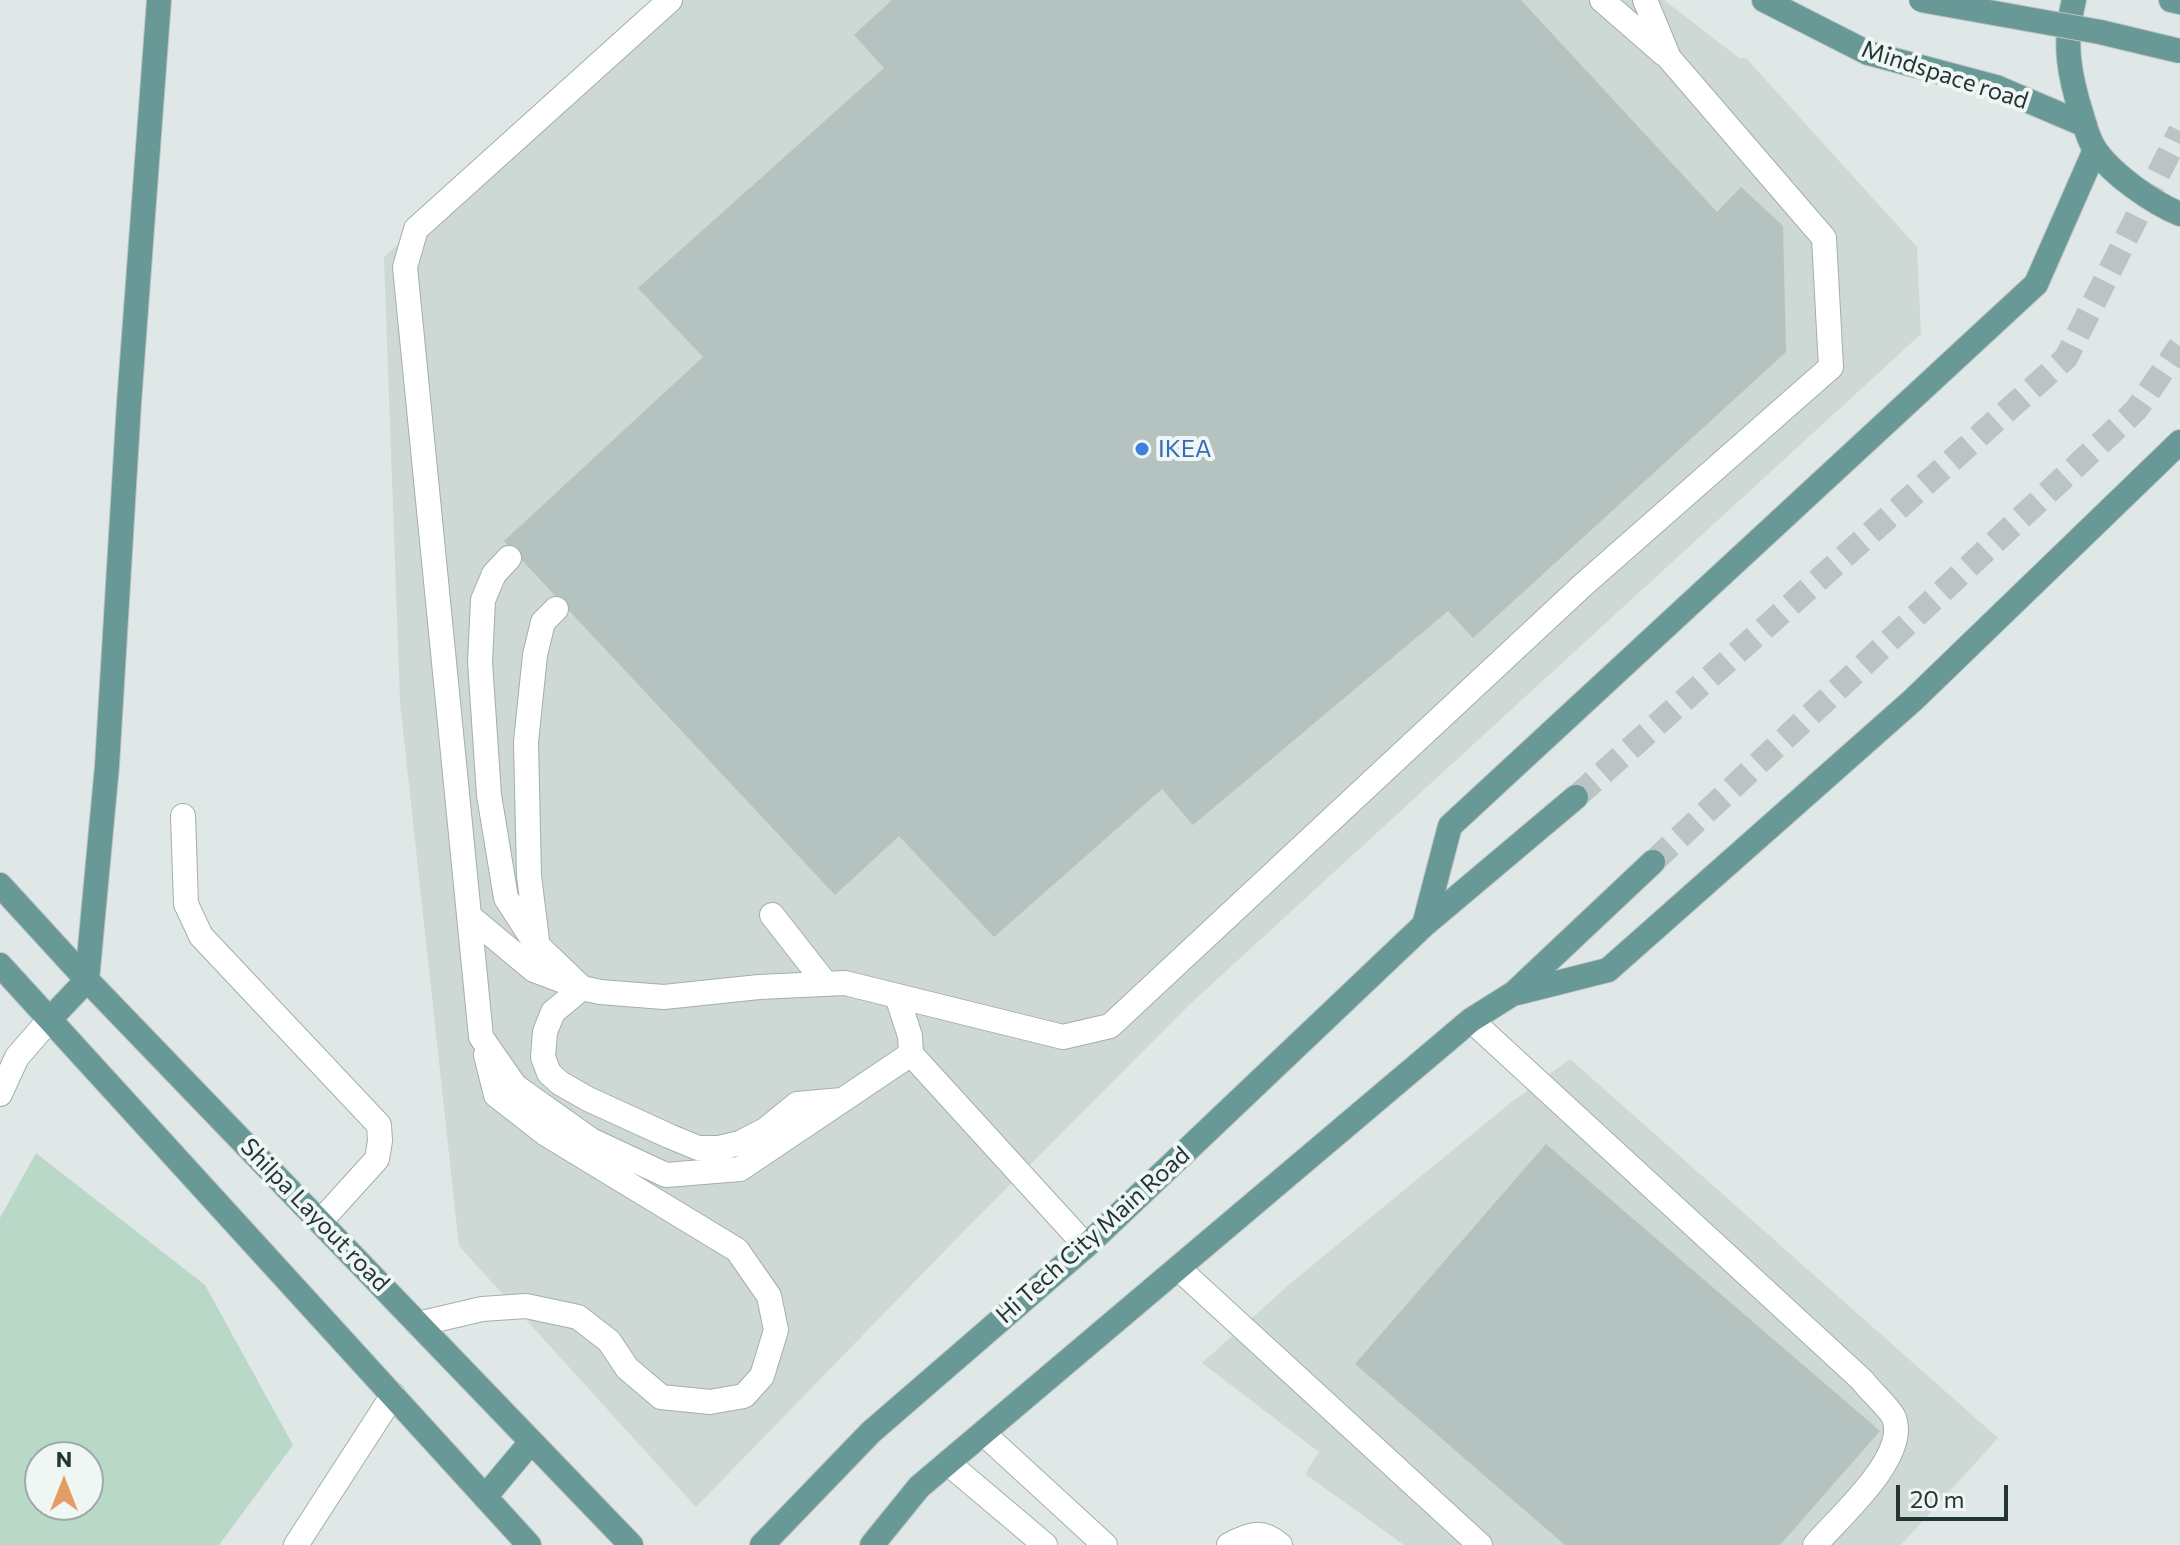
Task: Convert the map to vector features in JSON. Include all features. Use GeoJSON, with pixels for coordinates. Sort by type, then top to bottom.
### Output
{"type":"FeatureCollection","features":[{"type":"Feature","properties":{"kind":"main road"},"geometry":{"type":"LineString","coordinates":[[51,1018],[87,980],[107,766],[129,403],[159,0]]}},
{"type":"Feature","properties":{"kind":"main road","name":"Mindspace road"},"geometry":{"type":"LineString","coordinates":[[1764,0],[1868,53],[1996,87],[2085,125]]}},
{"type":"Feature","properties":{"kind":"main road"},"geometry":{"type":"LineString","coordinates":[[1921,0],[2100,32],[2180,51]]}},
{"type":"Feature","properties":{"kind":"main road"},"geometry":{"type":"LineString","coordinates":[[2074,0],[2067,26],[2069,77],[2095,150],[2160,206],[2180,214]]}},
{"type":"Feature","properties":{"kind":"main road"},"geometry":{"type":"LineString","coordinates":[[2171,0],[2180,2]]}},
{"type":"Feature","properties":{"kind":"main road"},"geometry":{"type":"LineString","coordinates":[[1424,925],[1450,826],[2036,284],[2095,150]]}},
{"type":"Feature","properties":{"kind":"main road"},"geometry":{"type":"LineString","coordinates":[[1514,993],[1608,970],[1913,700],[2180,442]]}},
{"type":"Feature","properties":{"kind":"main road","name":"Hi Tech City Main Road"},"geometry":{"type":"LineString","coordinates":[[762,1545],[871,1432],[1086,1246],[1424,925],[1576,797]]}},
{"type":"Feature","properties":{"kind":"main road"},"geometry":{"type":"LineString","coordinates":[[872,1545],[919,1487],[1471,1020],[1514,993],[1653,862]]}},
{"type":"Feature","properties":{"kind":"main road","name":"Shilpa Layout road"},"geometry":{"type":"LineString","coordinates":[[0,885],[87,980],[631,1545]]}},
{"type":"Feature","properties":{"kind":"main road"},"geometry":{"type":"LineString","coordinates":[[0,965],[529,1545]]}},
{"type":"Feature","properties":{"kind":"main road"},"geometry":{"type":"LineString","coordinates":[[485,1497],[531,1442]]}},
{"type":"Feature","properties":{"kind":"street"},"geometry":{"type":"LineString","coordinates":[[418,1324],[482,1309],[526,1306],[578,1317],[609,1341],[627,1368],[661,1397],[710,1402],[744,1396],[762,1376],[776,1330],[769,1296],[737,1250],[546,1134],[496,1095],[481,1037],[405,267],[416,229],[670,0]]}},
{"type":"Feature","properties":{"kind":"street"},"geometry":{"type":"LineString","coordinates":[[469,916],[534,970],[582,988],[664,997],[759,987],[845,983],[1063,1037],[1110,1026],[1583,585],[1831,367],[1824,238],[1669,58],[1602,0]]}},
{"type":"Feature","properties":{"kind":"street"},"geometry":{"type":"LineString","coordinates":[[1645,0],[1669,58]]}},
{"type":"Feature","properties":{"kind":"street"},"geometry":{"type":"LineString","coordinates":[[509,558],[494,574],[483,600],[480,662],[489,795],[506,898],[537,946],[582,988]]}},
{"type":"Feature","properties":{"kind":"street"},"geometry":{"type":"LineString","coordinates":[[537,946],[529,876],[526,742],[535,655],[543,622],[556,609]]}},
{"type":"Feature","properties":{"kind":"street"},"geometry":{"type":"LineString","coordinates":[[183,816],[186,904],[201,936],[379,1125],[377,1159],[320,1222]]}},
{"type":"Feature","properties":{"kind":"street"},"geometry":{"type":"LineString","coordinates":[[772,915],[826,984]]}},
{"type":"Feature","properties":{"kind":"street"},"geometry":{"type":"LineString","coordinates":[[582,988],[553,1012],[545,1032],[543,1057],[549,1073],[588,1099],[669,1136],[698,1148],[719,1148],[740,1143],[765,1130],[797,1104],[844,1100]]}},
{"type":"Feature","properties":{"kind":"street"},"geometry":{"type":"LineString","coordinates":[[897,996],[910,1036],[911,1054],[1086,1246]]}},
{"type":"Feature","properties":{"kind":"street"},"geometry":{"type":"LineString","coordinates":[[0,1094],[17,1057],[51,1018]]}},
{"type":"Feature","properties":{"kind":"street"},"geometry":{"type":"LineString","coordinates":[[1471,1020],[1862,1380],[1894,1418],[1895,1442],[1885,1466],[1815,1545]]}},
{"type":"Feature","properties":{"kind":"street"},"geometry":{"type":"LineString","coordinates":[[481,1037],[515,1086],[591,1140],[666,1175],[740,1169],[911,1054]]}},
{"type":"Feature","properties":{"kind":"street"},"geometry":{"type":"LineString","coordinates":[[1178,1268],[1480,1545]]}},
{"type":"Feature","properties":{"kind":"street"},"geometry":{"type":"LineString","coordinates":[[296,1545],[393,1395]]}},
{"type":"Feature","properties":{"kind":"street"},"geometry":{"type":"LineString","coordinates":[[983,1433],[1105,1545]]}},
{"type":"Feature","properties":{"kind":"street"},"geometry":{"type":"LineString","coordinates":[[948,1463],[1045,1545]]}},
{"type":"Feature","properties":{"kind":"street"},"geometry":{"type":"LineString","coordinates":[[1229,1545],[1253,1533],[1264,1534],[1280,1545]]}},
{"type":"Feature","properties":{"kind":"shaded area","name":"IKEA"},"geometry":{"type":"Polygon","coordinates":[[[666,0],[1664,0],[1739,58],[1746,58],[1917,247],[1921,334],[1189,1005],[696,1507],[459,1246],[400,702],[384,257],[666,0]]]}},
{"type":"Feature","properties":{"kind":"shaded area"},"geometry":{"type":"Polygon","coordinates":[[[1570,1059],[1998,1438],[1901,1545],[1404,1545],[1305,1474],[1319,1452],[1202,1363],[1292,1282],[1509,1104],[1570,1059]]]}},
{"type":"Feature","properties":{"kind":"green space"},"geometry":{"type":"Polygon","coordinates":[[[36,1153],[205,1285],[293,1445],[219,1545],[0,1545],[0,1218],[36,1153]]]}},
{"type":"Feature","properties":{"kind":"building","name":"IKEA"},"geometry":{"type":"Polygon","coordinates":[[[892,0],[1521,0],[1717,212],[1741,187],[1783,226],[1786,352],[1473,638],[1448,611],[1193,825],[1162,789],[994,937],[899,836],[835,895],[504,541],[703,357],[638,288],[884,68],[854,35],[892,0]]]}},
{"type":"Feature","properties":{"kind":"building"},"geometry":{"type":"Polygon","coordinates":[[[1546,1144],[1880,1431],[1780,1545],[1565,1545],[1355,1364],[1546,1144]]]}},
{"type":"Feature","properties":{"kind":"tunnel"},"geometry":{"type":"LineString","coordinates":[[1576,797],[2066,358],[2180,131]]}},
{"type":"Feature","properties":{"kind":"tunnel"},"geometry":{"type":"LineString","coordinates":[[1653,862],[2136,410],[2180,346]]}},
{"type":"Feature","properties":{"kind":"place","name":"IKEA"},"geometry":{"type":"Point","coordinates":[1142,449]}}]}
